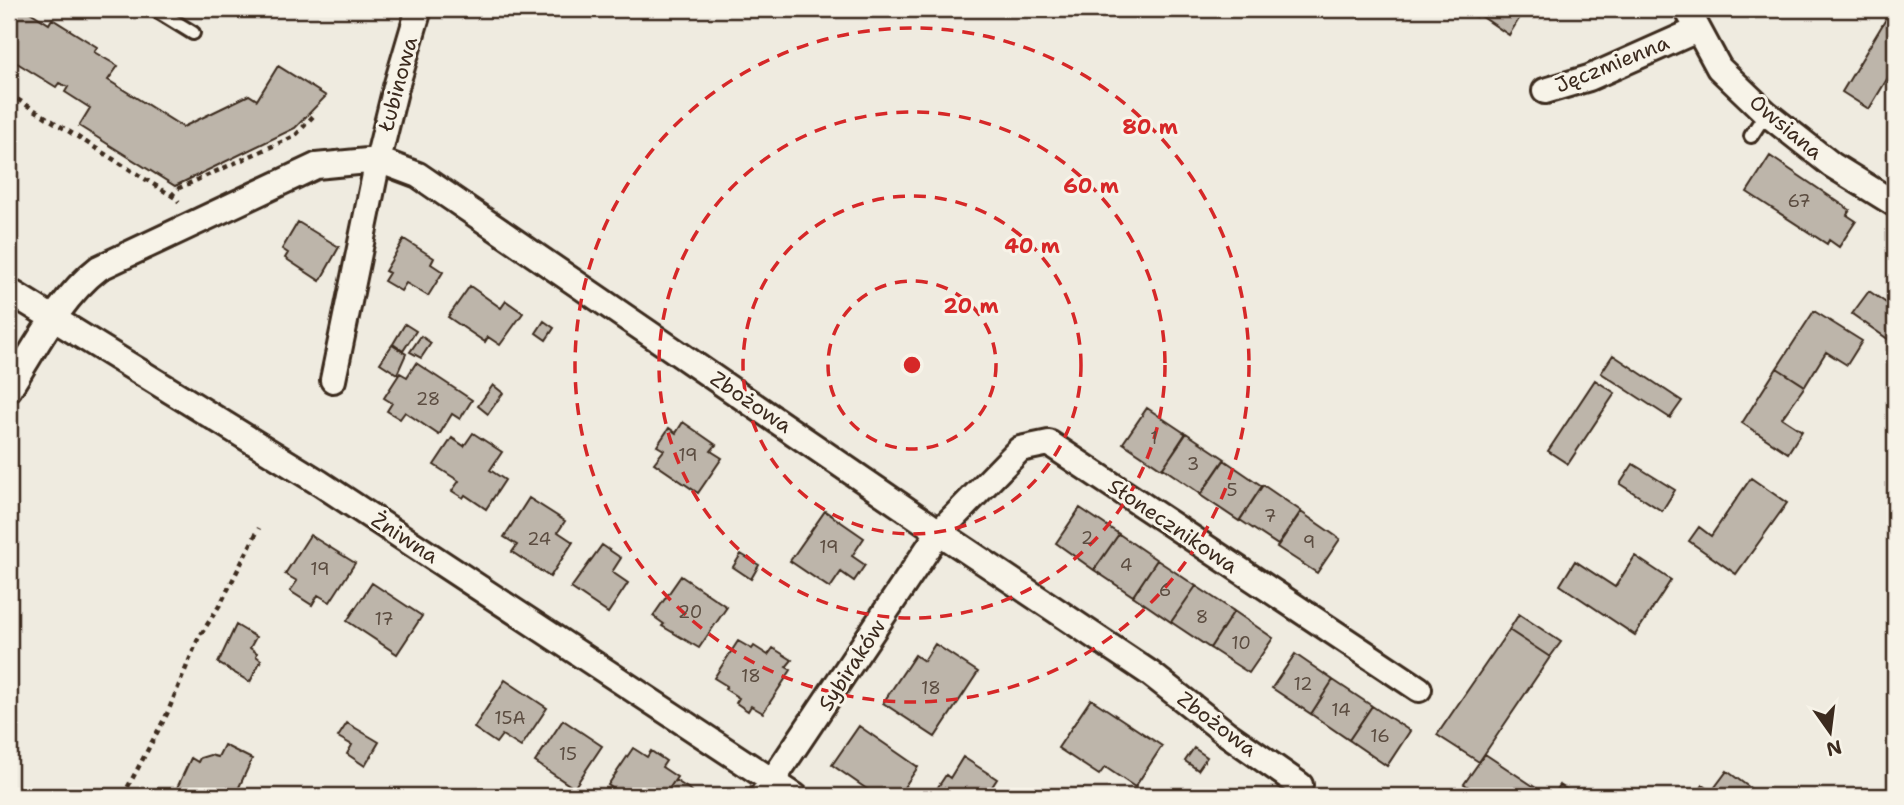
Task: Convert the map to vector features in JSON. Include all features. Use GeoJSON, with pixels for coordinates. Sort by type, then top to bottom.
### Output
{"type":"FeatureCollection","features":[{"type":"Feature","properties":{"kind":"street","name":"Łubinowa"},"geometry":{"type":"LineString","coordinates":[[378,160],[419,9]]}},
{"type":"Feature","properties":{"kind":"street","name":"Jęczmienna"},"geometry":{"type":"LineString","coordinates":[[1545,91],[1589,78],[1692,19]]}},
{"type":"Feature","properties":{"kind":"street","name":"Owsiana"},"geometry":{"type":"LineString","coordinates":[[1692,19],[1718,68],[1766,113],[1832,165],[1895,204]]}},
{"type":"Feature","properties":{"kind":"street"},"geometry":{"type":"LineString","coordinates":[[9,389],[54,318],[87,278],[99,268],[316,166],[378,160],[333,380]]}},
{"type":"Feature","properties":{"kind":"street","name":"Zbożowa"},"geometry":{"type":"LineString","coordinates":[[378,160],[418,175],[1151,674],[1226,733],[1300,785]]}},
{"type":"Feature","properties":{"kind":"street","name":"Żniwna"},"geometry":{"type":"LineString","coordinates":[[9,290],[320,483],[768,789],[795,796]]}},
{"type":"Feature","properties":{"kind":"street","name":"Słonecznikowa"},"geometry":{"type":"LineString","coordinates":[[939,532],[1020,449],[1049,443],[1419,689]]}},
{"type":"Feature","properties":{"kind":"street","name":"Sybiraków"},"geometry":{"type":"LineString","coordinates":[[768,789],[939,532]]}},
{"type":"Feature","properties":{"kind":"lane"},"geometry":{"type":"LineString","coordinates":[[154,9],[193,33]]}},
{"type":"Feature","properties":{"kind":"lane"},"geometry":{"type":"LineString","coordinates":[[1751,136],[1766,113]]}},
{"type":"Feature","properties":{"kind":"path"},"geometry":{"type":"LineString","coordinates":[[9,94],[177,199],[182,208]]}},
{"type":"Feature","properties":{"kind":"path"},"geometry":{"type":"LineString","coordinates":[[171,196],[179,188],[295,136],[316,113]]}},
{"type":"Feature","properties":{"kind":"path"},"geometry":{"type":"LineString","coordinates":[[123,796],[167,714],[198,639],[221,603],[259,528]]}},
{"type":"Feature","properties":{"kind":"building"},"geometry":{"type":"Polygon","coordinates":[[[9,9],[25,9],[49,24],[52,19],[97,47],[94,52],[118,66],[108,80],[183,127],[249,95],[257,100],[278,66],[326,96],[295,128],[175,186],[79,126],[90,108],[65,92],[68,87],[59,83],[56,87],[9,58],[9,9]]]}},
{"type":"Feature","properties":{"kind":"building"},"geometry":{"type":"Polygon","coordinates":[[[1464,9],[1525,9],[1509,35],[1478,14],[1476,17],[1464,9]]]}},
{"type":"Feature","properties":{"kind":"building"},"geometry":{"type":"Polygon","coordinates":[[[1892,9],[1895,9],[1895,66],[1869,109],[1842,92],[1892,9]]]}},
{"type":"Feature","properties":{"kind":"building"},"geometry":{"type":"Polygon","coordinates":[[[1770,156],[1850,210],[1847,215],[1856,221],[1839,247],[1829,240],[1827,244],[1747,192],[1770,156]]]}},
{"type":"Feature","properties":{"kind":"building"},"geometry":{"type":"Polygon","coordinates":[[[298,222],[339,247],[320,281],[285,258],[288,253],[282,249],[298,222]]]}},
{"type":"Feature","properties":{"kind":"building"},"geometry":{"type":"Polygon","coordinates":[[[404,239],[434,258],[431,264],[443,272],[428,296],[406,283],[401,291],[384,281],[389,273],[385,271],[404,239]]]}},
{"type":"Feature","properties":{"kind":"building"},"geometry":{"type":"Polygon","coordinates":[[[470,286],[501,308],[506,301],[523,313],[500,345],[488,337],[485,342],[448,317],[470,286]]]}},
{"type":"Feature","properties":{"kind":"building"},"geometry":{"type":"Polygon","coordinates":[[[1869,291],[1895,309],[1895,344],[1852,314],[1869,291]]]}},
{"type":"Feature","properties":{"kind":"building"},"geometry":{"type":"Polygon","coordinates":[[[1814,311],[1862,341],[1847,365],[1826,352],[1805,386],[1777,368],[1814,311]]]}},
{"type":"Feature","properties":{"kind":"building"},"geometry":{"type":"Polygon","coordinates":[[[544,321],[554,328],[546,340],[536,333],[544,321]]]}},
{"type":"Feature","properties":{"kind":"building"},"geometry":{"type":"Polygon","coordinates":[[[405,324],[416,331],[403,351],[393,344],[405,324]]]}},
{"type":"Feature","properties":{"kind":"building"},"geometry":{"type":"Polygon","coordinates":[[[421,336],[431,343],[421,358],[410,352],[421,336]]]}},
{"type":"Feature","properties":{"kind":"building"},"geometry":{"type":"Polygon","coordinates":[[[392,345],[406,354],[397,374],[380,363],[392,345]]]}},
{"type":"Feature","properties":{"kind":"building"},"geometry":{"type":"Polygon","coordinates":[[[1613,355],[1682,401],[1670,418],[1601,373],[1613,355]]]}},
{"type":"Feature","properties":{"kind":"building"},"geometry":{"type":"Polygon","coordinates":[[[416,363],[472,400],[460,419],[452,414],[439,435],[405,412],[400,419],[387,411],[392,403],[384,398],[400,373],[407,377],[416,363]]]}},
{"type":"Feature","properties":{"kind":"building"},"geometry":{"type":"Polygon","coordinates":[[[1777,368],[1805,386],[1782,418],[1802,431],[1788,453],[1742,423],[1777,368]]]}},
{"type":"Feature","properties":{"kind":"building"},"geometry":{"type":"Polygon","coordinates":[[[1595,380],[1615,393],[1568,464],[1548,451],[1595,380]]]}},
{"type":"Feature","properties":{"kind":"building"},"geometry":{"type":"Polygon","coordinates":[[[493,385],[503,393],[488,414],[478,406],[493,385]]]}},
{"type":"Feature","properties":{"kind":"building"},"geometry":{"type":"Polygon","coordinates":[[[1147,408],[1186,434],[1162,469],[1123,443],[1147,408]]]}},
{"type":"Feature","properties":{"kind":"building"},"geometry":{"type":"Polygon","coordinates":[[[683,422],[716,445],[711,451],[722,458],[698,493],[654,463],[664,450],[657,446],[669,428],[676,433],[683,422]]]}},
{"type":"Feature","properties":{"kind":"building"},"geometry":{"type":"Polygon","coordinates":[[[473,433],[502,452],[490,470],[505,480],[486,509],[465,495],[463,498],[452,491],[459,481],[434,465],[452,438],[464,446],[473,433]]]}},
{"type":"Feature","properties":{"kind":"building"},"geometry":{"type":"Polygon","coordinates":[[[1186,433],[1225,459],[1201,494],[1163,468],[1186,433]]]}},
{"type":"Feature","properties":{"kind":"building"},"geometry":{"type":"Polygon","coordinates":[[[1224,460],[1262,486],[1239,521],[1200,495],[1224,460]]]}},
{"type":"Feature","properties":{"kind":"building"},"geometry":{"type":"Polygon","coordinates":[[[1633,464],[1675,490],[1662,511],[1620,484],[1633,464]]]}},
{"type":"Feature","properties":{"kind":"building"},"geometry":{"type":"Polygon","coordinates":[[[1751,478],[1787,503],[1736,574],[1689,541],[1699,527],[1711,536],[1751,478]]]}},
{"type":"Feature","properties":{"kind":"building"},"geometry":{"type":"Polygon","coordinates":[[[1263,485],[1301,511],[1278,545],[1240,520],[1263,485]]]}},
{"type":"Feature","properties":{"kind":"building"},"geometry":{"type":"Polygon","coordinates":[[[529,498],[565,521],[558,532],[573,542],[550,577],[512,552],[517,545],[504,537],[529,498]]]}},
{"type":"Feature","properties":{"kind":"building"},"geometry":{"type":"Polygon","coordinates":[[[1080,508],[1119,534],[1094,570],[1056,543],[1080,508]]]}},
{"type":"Feature","properties":{"kind":"building"},"geometry":{"type":"Polygon","coordinates":[[[825,511],[864,538],[852,556],[865,565],[854,581],[841,572],[830,588],[790,561],[825,511]]]}},
{"type":"Feature","properties":{"kind":"building"},"geometry":{"type":"Polygon","coordinates":[[[1301,512],[1340,539],[1317,573],[1277,547],[1301,512]]]}},
{"type":"Feature","properties":{"kind":"building"},"geometry":{"type":"Polygon","coordinates":[[[1119,534],[1157,560],[1133,596],[1094,570],[1119,534]]]}},
{"type":"Feature","properties":{"kind":"building"},"geometry":{"type":"Polygon","coordinates":[[[310,535],[355,563],[330,602],[318,595],[312,605],[290,591],[297,581],[285,574],[310,535]]]}},
{"type":"Feature","properties":{"kind":"building"},"geometry":{"type":"Polygon","coordinates":[[[602,545],[621,558],[612,572],[628,583],[608,613],[571,588],[602,545]]]}},
{"type":"Feature","properties":{"kind":"building"},"geometry":{"type":"Polygon","coordinates":[[[741,554],[759,565],[751,579],[733,567],[741,554]]]}},
{"type":"Feature","properties":{"kind":"building"},"geometry":{"type":"Polygon","coordinates":[[[1635,556],[1671,580],[1635,635],[1560,585],[1575,561],[1615,587],[1635,556]]]}},
{"type":"Feature","properties":{"kind":"building"},"geometry":{"type":"Polygon","coordinates":[[[1157,560],[1196,586],[1171,622],[1133,596],[1157,560]]]}},
{"type":"Feature","properties":{"kind":"building"},"geometry":{"type":"Polygon","coordinates":[[[681,576],[727,607],[699,648],[662,626],[664,624],[653,616],[681,576]]]}},
{"type":"Feature","properties":{"kind":"building"},"geometry":{"type":"Polygon","coordinates":[[[372,583],[422,616],[397,654],[347,621],[372,583]]]}},
{"type":"Feature","properties":{"kind":"building"},"geometry":{"type":"Polygon","coordinates":[[[1196,586],[1234,611],[1210,648],[1171,622],[1196,586]]]}},
{"type":"Feature","properties":{"kind":"building"},"geometry":{"type":"Polygon","coordinates":[[[1234,611],[1273,638],[1249,673],[1210,648],[1234,611]]]}},
{"type":"Feature","properties":{"kind":"building"},"geometry":{"type":"Polygon","coordinates":[[[1519,614],[1561,642],[1550,657],[1509,630],[1519,614]]]}},
{"type":"Feature","properties":{"kind":"building"},"geometry":{"type":"Polygon","coordinates":[[[236,625],[256,637],[250,648],[261,660],[250,682],[218,663],[236,625]]]}},
{"type":"Feature","properties":{"kind":"building"},"geometry":{"type":"Polygon","coordinates":[[[1509,630],[1550,657],[1479,762],[1437,735],[1509,630]]]}},
{"type":"Feature","properties":{"kind":"building"},"geometry":{"type":"Polygon","coordinates":[[[738,641],[752,649],[754,646],[768,655],[773,648],[792,660],[786,667],[791,670],[763,713],[751,706],[748,711],[736,703],[739,698],[714,678],[738,641]]]}},
{"type":"Feature","properties":{"kind":"building"},"geometry":{"type":"Polygon","coordinates":[[[935,644],[978,672],[935,737],[883,703],[915,655],[924,661],[935,644]]]}},
{"type":"Feature","properties":{"kind":"building"},"geometry":{"type":"Polygon","coordinates":[[[1295,654],[1333,680],[1311,714],[1272,688],[1295,654]]]}},
{"type":"Feature","properties":{"kind":"building"},"geometry":{"type":"Polygon","coordinates":[[[505,680],[547,708],[521,747],[502,735],[496,743],[474,728],[505,680]]]}},
{"type":"Feature","properties":{"kind":"building"},"geometry":{"type":"Polygon","coordinates":[[[1333,680],[1372,706],[1349,740],[1311,714],[1333,680]]]}},
{"type":"Feature","properties":{"kind":"building"},"geometry":{"type":"Polygon","coordinates":[[[1091,699],[1162,746],[1135,787],[1105,767],[1099,775],[1058,748],[1091,699]]]}},
{"type":"Feature","properties":{"kind":"building"},"geometry":{"type":"Polygon","coordinates":[[[1372,706],[1410,731],[1387,766],[1349,740],[1372,706]]]}},
{"type":"Feature","properties":{"kind":"building"},"geometry":{"type":"Polygon","coordinates":[[[563,720],[602,746],[574,788],[535,762],[563,720]]]}},
{"type":"Feature","properties":{"kind":"building"},"geometry":{"type":"Polygon","coordinates":[[[347,723],[379,742],[365,766],[347,754],[352,745],[338,737],[347,723]]]}},
{"type":"Feature","properties":{"kind":"building"},"geometry":{"type":"Polygon","coordinates":[[[859,726],[918,767],[898,796],[877,796],[832,765],[859,726]]]}},
{"type":"Feature","properties":{"kind":"building"},"geometry":{"type":"Polygon","coordinates":[[[224,745],[252,759],[235,796],[189,796],[176,790],[191,758],[198,762],[200,758],[210,755],[218,757],[224,745]]]}},
{"type":"Feature","properties":{"kind":"building"},"geometry":{"type":"Polygon","coordinates":[[[633,748],[647,757],[651,751],[666,761],[662,767],[677,777],[664,796],[623,796],[608,785],[633,748]]]}},
{"type":"Feature","properties":{"kind":"building"},"geometry":{"type":"Polygon","coordinates":[[[1194,748],[1207,757],[1198,770],[1185,761],[1194,748]]]}},
{"type":"Feature","properties":{"kind":"building"},"geometry":{"type":"Polygon","coordinates":[[[1485,754],[1548,796],[1483,796],[1464,784],[1485,754]]]}},
{"type":"Feature","properties":{"kind":"building"},"geometry":{"type":"Polygon","coordinates":[[[963,757],[997,779],[986,796],[932,796],[946,775],[950,778],[963,757]]]}},
{"type":"Feature","properties":{"kind":"building"},"geometry":{"type":"Polygon","coordinates":[[[1727,771],[1761,796],[1695,796],[1703,785],[1712,791],[1727,771]]]}},
{"type":"Feature","properties":{"kind":"building"},"geometry":{"type":"Polygon","coordinates":[[[675,780],[692,791],[688,796],[664,796],[675,780]]]}},
{"type":"Feature","properties":{"kind":"building"},"geometry":{"type":"Polygon","coordinates":[[[1560,785],[1577,796],[1553,796],[1560,785]]]}}]}
